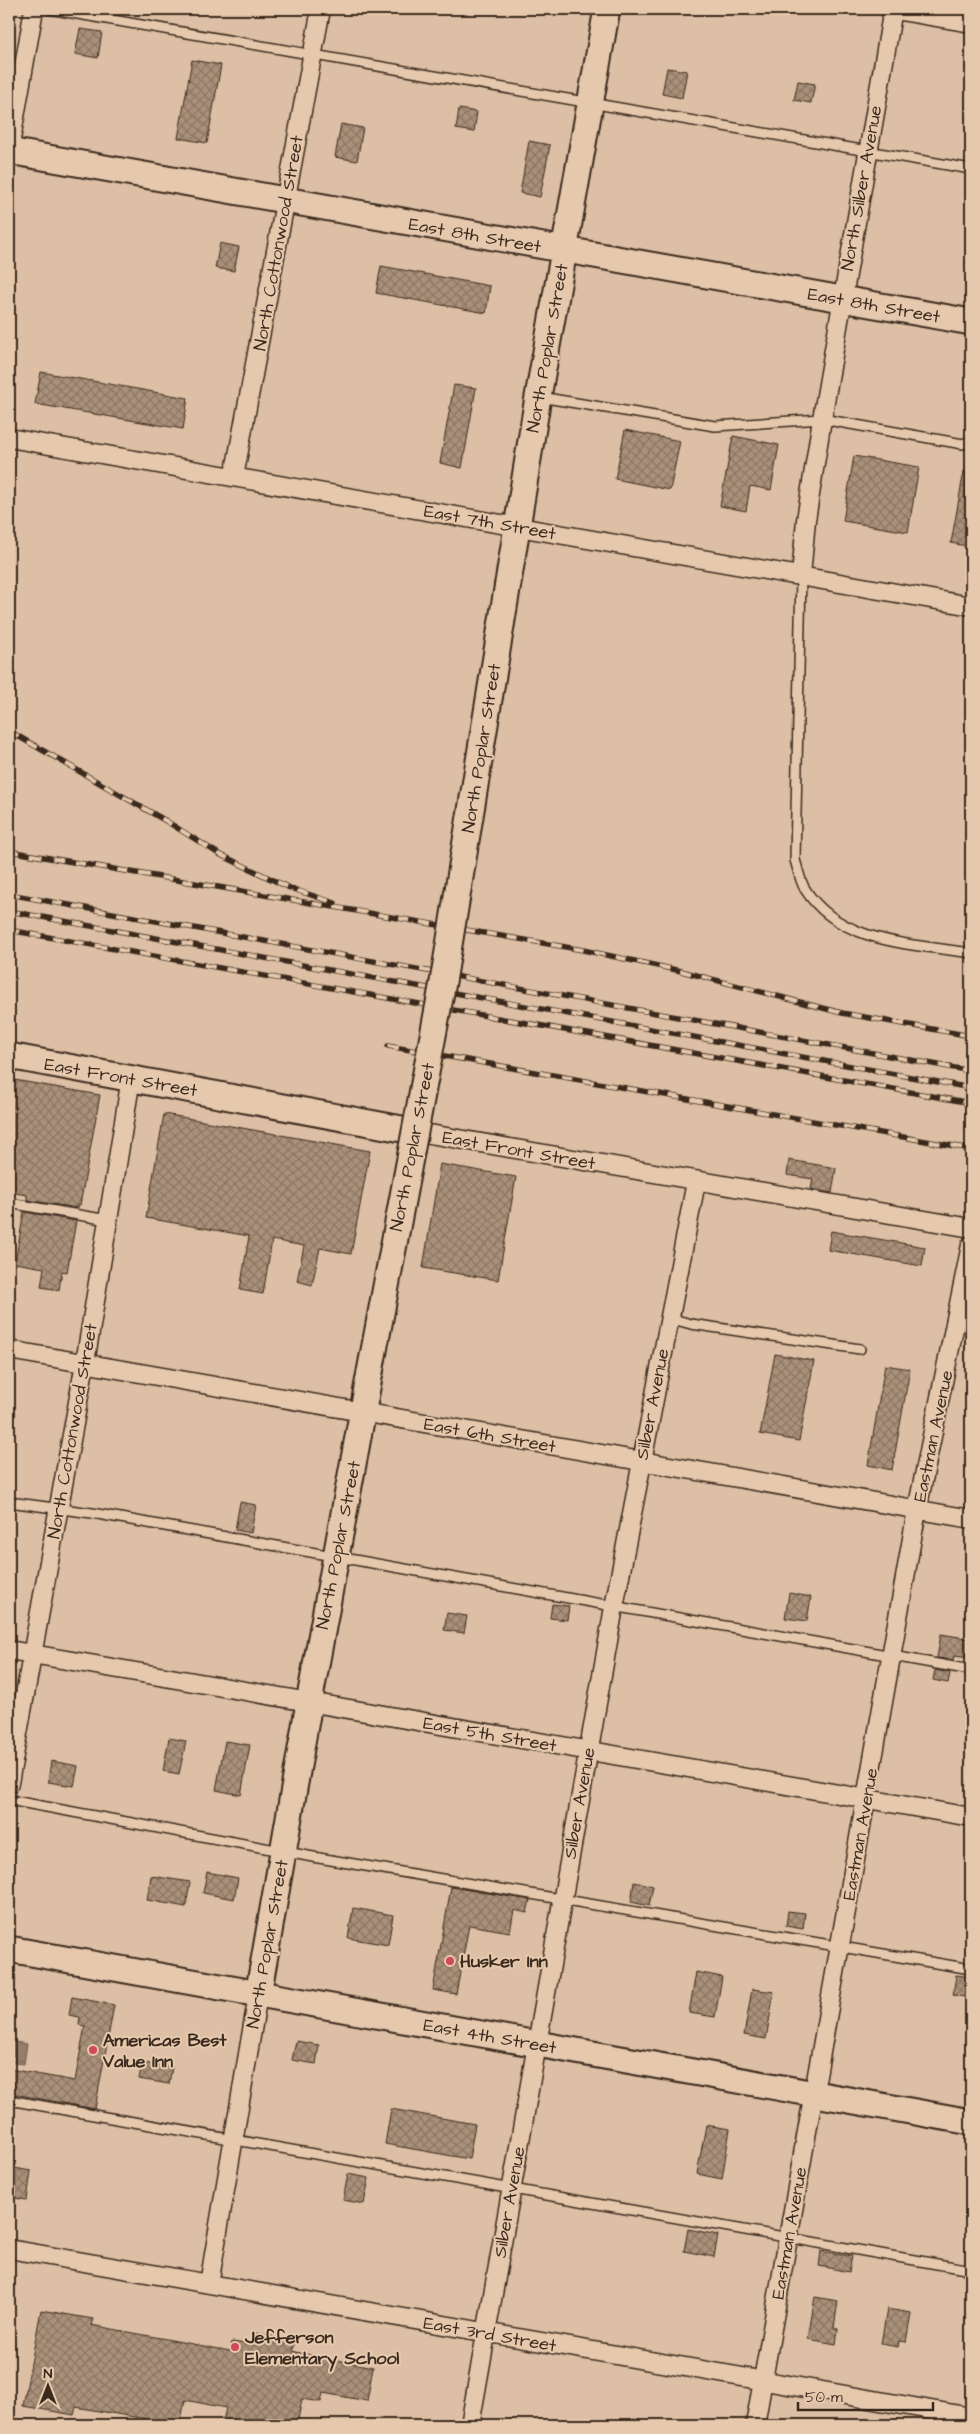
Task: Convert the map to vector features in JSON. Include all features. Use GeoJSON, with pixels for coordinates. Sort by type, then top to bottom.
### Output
{"type":"FeatureCollection","features":[{"type":"Feature","properties":{"kind":"main road","name":"North Poplar Street"},"geometry":{"type":"LineString","coordinates":[[258,1994],[335,1558],[443,982],[538,396],[607,9]]}},
{"type":"Feature","properties":{"kind":"main road","name":"East 8th Street"},"geometry":{"type":"LineString","coordinates":[[9,151],[971,322]]}},
{"type":"Feature","properties":{"kind":"main road","name":"East Front Street"},"geometry":{"type":"LineString","coordinates":[[9,1056],[418,1132]]}},
{"type":"Feature","properties":{"kind":"main road","name":"East 4th Street"},"geometry":{"type":"LineString","coordinates":[[9,1950],[971,2122]]}},
{"type":"Feature","properties":{"kind":"street"},"geometry":{"type":"LineString","coordinates":[[9,151],[34,9]]}},
{"type":"Feature","properties":{"kind":"street","name":"North Cottonwood Street"},"geometry":{"type":"LineString","coordinates":[[234,477],[321,9]]}},
{"type":"Feature","properties":{"kind":"street"},"geometry":{"type":"LineString","coordinates":[[892,9],[971,23]]}},
{"type":"Feature","properties":{"kind":"street","name":"North Silber Avenue"},"geometry":{"type":"LineString","coordinates":[[802,576],[806,520],[822,419],[892,9]]}},
{"type":"Feature","properties":{"kind":"street","name":"East 7th Street"},"geometry":{"type":"LineString","coordinates":[[9,438],[971,606]]}},
{"type":"Feature","properties":{"kind":"street","name":"North Cottonwood Street"},"geometry":{"type":"LineString","coordinates":[[9,1783],[85,1363],[131,1078]]}},
{"type":"Feature","properties":{"kind":"street","name":"East Front Street"},"geometry":{"type":"LineString","coordinates":[[418,1132],[696,1182],[971,1228]]}},
{"type":"Feature","properties":{"kind":"street","name":"Silber Avenue"},"geometry":{"type":"LineString","coordinates":[[470,2425],[640,1462],[696,1182]]}},
{"type":"Feature","properties":{"kind":"street","name":"Eastman Avenue"},"geometry":{"type":"LineString","coordinates":[[755,2425],[917,1510],[971,1244]]}},
{"type":"Feature","properties":{"kind":"street","name":"East 6th Street"},"geometry":{"type":"LineString","coordinates":[[9,1350],[971,1519]]}},
{"type":"Feature","properties":{"kind":"street","name":"East 5th Street"},"geometry":{"type":"LineString","coordinates":[[9,1650],[971,1817]]}},
{"type":"Feature","properties":{"kind":"street","name":"North Poplar Street"},"geometry":{"type":"LineString","coordinates":[[209,2284],[258,1994]]}},
{"type":"Feature","properties":{"kind":"street","name":"East 3rd Street"},"geometry":{"type":"LineString","coordinates":[[9,2249],[486,2334],[971,2417]]}},
{"type":"Feature","properties":{"kind":"lane"},"geometry":{"type":"LineString","coordinates":[[49,9],[971,169]]}},
{"type":"Feature","properties":{"kind":"lane"},"geometry":{"type":"LineString","coordinates":[[538,396],[715,426],[822,419],[963,444],[971,440]]}},
{"type":"Feature","properties":{"kind":"lane"},"geometry":{"type":"LineString","coordinates":[[802,576],[795,860],[804,888],[829,916],[859,933],[971,953]]}},
{"type":"Feature","properties":{"kind":"lane"},"geometry":{"type":"LineString","coordinates":[[9,1203],[108,1220]]}},
{"type":"Feature","properties":{"kind":"lane"},"geometry":{"type":"LineString","coordinates":[[669,1318],[691,1324],[860,1349]]}},
{"type":"Feature","properties":{"kind":"lane"},"geometry":{"type":"LineString","coordinates":[[9,1502],[58,1509],[971,1670]]}},
{"type":"Feature","properties":{"kind":"lane"},"geometry":{"type":"LineString","coordinates":[[9,1800],[282,1851],[971,1969]]}},
{"type":"Feature","properties":{"kind":"lane"},"geometry":{"type":"LineString","coordinates":[[9,2100],[511,2187],[971,2270]]}},
{"type":"Feature","properties":{"kind":"water"},"geometry":{"type":"Polygon","coordinates":[[[9,2041],[27,2044],[24,2064],[14,2063],[15,2056],[9,2055],[9,2041]]]}},
{"type":"Feature","properties":{"kind":"building"},"geometry":{"type":"Polygon","coordinates":[[[80,29],[102,32],[98,58],[75,54],[80,29]]]}},
{"type":"Feature","properties":{"kind":"building"},"geometry":{"type":"Polygon","coordinates":[[[192,60],[221,65],[207,143],[178,138],[192,60]]]}},
{"type":"Feature","properties":{"kind":"building"},"geometry":{"type":"Polygon","coordinates":[[[667,68],[687,71],[682,98],[662,94],[667,68]]]}},
{"type":"Feature","properties":{"kind":"building"},"geometry":{"type":"Polygon","coordinates":[[[798,81],[815,84],[811,103],[794,100],[798,81]]]}},
{"type":"Feature","properties":{"kind":"building"},"geometry":{"type":"Polygon","coordinates":[[[459,109],[477,112],[474,132],[456,129],[459,109]]]}},
{"type":"Feature","properties":{"kind":"building"},"geometry":{"type":"Polygon","coordinates":[[[341,124],[363,128],[357,161],[335,157],[341,124]]]}},
{"type":"Feature","properties":{"kind":"building"},"geometry":{"type":"Polygon","coordinates":[[[529,141],[550,145],[540,197],[520,193],[529,141]]]}},
{"type":"Feature","properties":{"kind":"building"},"geometry":{"type":"Polygon","coordinates":[[[220,243],[239,247],[234,271],[215,268],[220,243]]]}},
{"type":"Feature","properties":{"kind":"building"},"geometry":{"type":"Polygon","coordinates":[[[381,266],[490,286],[486,313],[376,293],[381,266]]]}},
{"type":"Feature","properties":{"kind":"building"},"geometry":{"type":"Polygon","coordinates":[[[41,372],[188,398],[183,429],[35,404],[41,372]]]}},
{"type":"Feature","properties":{"kind":"building"},"geometry":{"type":"Polygon","coordinates":[[[454,385],[476,388],[462,468],[440,463],[454,385]]]}},
{"type":"Feature","properties":{"kind":"building"},"geometry":{"type":"Polygon","coordinates":[[[625,430],[680,441],[670,490],[615,479],[625,430]]]}},
{"type":"Feature","properties":{"kind":"building"},"geometry":{"type":"Polygon","coordinates":[[[733,436],[779,445],[771,490],[750,486],[746,511],[720,506],[733,436]]]}},
{"type":"Feature","properties":{"kind":"building"},"geometry":{"type":"Polygon","coordinates":[[[854,456],[919,467],[908,532],[843,521],[854,456]]]}},
{"type":"Feature","properties":{"kind":"building"},"geometry":{"type":"Polygon","coordinates":[[[964,471],[971,472],[971,547],[951,543],[964,471]]]}},
{"type":"Feature","properties":{"kind":"building"},"geometry":{"type":"Polygon","coordinates":[[[9,1079],[100,1095],[78,1208],[27,1200],[27,1195],[9,1192],[9,1079]]]}},
{"type":"Feature","properties":{"kind":"building"},"geometry":{"type":"Polygon","coordinates":[[[164,1114],[370,1151],[351,1254],[320,1248],[312,1285],[297,1281],[304,1246],[272,1240],[263,1294],[240,1290],[249,1236],[146,1218],[164,1114]]]}},
{"type":"Feature","properties":{"kind":"building"},"geometry":{"type":"Polygon","coordinates":[[[789,1160],[836,1168],[832,1193],[811,1189],[813,1179],[787,1175],[789,1160]]]}},
{"type":"Feature","properties":{"kind":"building"},"geometry":{"type":"Polygon","coordinates":[[[440,1164],[516,1177],[498,1280],[423,1268],[440,1164]]]}},
{"type":"Feature","properties":{"kind":"building"},"geometry":{"type":"Polygon","coordinates":[[[24,1212],[76,1221],[67,1272],[62,1271],[59,1290],[41,1287],[44,1268],[15,1263],[24,1212]]]}},
{"type":"Feature","properties":{"kind":"building"},"geometry":{"type":"Polygon","coordinates":[[[831,1231],[925,1247],[922,1266],[828,1250],[831,1231]]]}},
{"type":"Feature","properties":{"kind":"building"},"geometry":{"type":"Polygon","coordinates":[[[775,1354],[814,1361],[799,1441],[760,1434],[775,1354]]]}},
{"type":"Feature","properties":{"kind":"building"},"geometry":{"type":"Polygon","coordinates":[[[885,1365],[910,1369],[892,1470],[868,1465],[885,1365]]]}},
{"type":"Feature","properties":{"kind":"building"},"geometry":{"type":"Polygon","coordinates":[[[240,1502],[256,1505],[251,1533],[235,1530],[240,1502]]]}},
{"type":"Feature","properties":{"kind":"building"},"geometry":{"type":"Polygon","coordinates":[[[789,1593],[811,1597],[807,1621],[785,1618],[789,1593]]]}},
{"type":"Feature","properties":{"kind":"building"},"geometry":{"type":"Polygon","coordinates":[[[552,1604],[569,1606],[567,1620],[550,1618],[552,1604]]]}},
{"type":"Feature","properties":{"kind":"building"},"geometry":{"type":"Polygon","coordinates":[[[447,1613],[467,1616],[464,1633],[444,1630],[447,1613]]]}},
{"type":"Feature","properties":{"kind":"building"},"geometry":{"type":"Polygon","coordinates":[[[941,1634],[971,1639],[971,1658],[954,1656],[953,1660],[937,1658],[941,1634]]]}},
{"type":"Feature","properties":{"kind":"building"},"geometry":{"type":"Polygon","coordinates":[[[935,1670],[950,1673],[948,1683],[933,1680],[935,1670]]]}},
{"type":"Feature","properties":{"kind":"building"},"geometry":{"type":"Polygon","coordinates":[[[169,1738],[186,1741],[179,1774],[163,1771],[169,1738]]]}},
{"type":"Feature","properties":{"kind":"building"},"geometry":{"type":"Polygon","coordinates":[[[225,1741],[250,1745],[241,1795],[216,1790],[225,1741]]]}},
{"type":"Feature","properties":{"kind":"building"},"geometry":{"type":"Polygon","coordinates":[[[51,1761],[78,1766],[74,1786],[48,1782],[51,1761]]]}},
{"type":"Feature","properties":{"kind":"building"},"geometry":{"type":"Polygon","coordinates":[[[207,1872],[238,1878],[234,1899],[203,1893],[207,1872]]]}},
{"type":"Feature","properties":{"kind":"building"},"geometry":{"type":"Polygon","coordinates":[[[151,1876],[190,1882],[186,1907],[147,1900],[151,1876]]]}},
{"type":"Feature","properties":{"kind":"building"},"geometry":{"type":"Polygon","coordinates":[[[634,1882],[653,1886],[649,1906],[631,1902],[634,1882]]]}},
{"type":"Feature","properties":{"kind":"building","name":"Husker Inn"},"geometry":{"type":"Polygon","coordinates":[[[451,1887],[530,1900],[527,1913],[514,1910],[510,1932],[469,1925],[456,1994],[433,1990],[451,1887]]]}},
{"type":"Feature","properties":{"kind":"building"},"geometry":{"type":"Polygon","coordinates":[[[353,1908],[393,1915],[388,1945],[348,1938],[353,1908]]]}},
{"type":"Feature","properties":{"kind":"building"},"geometry":{"type":"Polygon","coordinates":[[[788,1911],[805,1913],[803,1929],[786,1926],[788,1911]]]}},
{"type":"Feature","properties":{"kind":"building"},"geometry":{"type":"Polygon","coordinates":[[[696,1972],[722,1977],[715,2017],[689,2013],[696,1972]]]}},
{"type":"Feature","properties":{"kind":"building"},"geometry":{"type":"Polygon","coordinates":[[[956,1975],[971,1977],[971,1998],[953,1995],[956,1975]]]}},
{"type":"Feature","properties":{"kind":"building"},"geometry":{"type":"Polygon","coordinates":[[[752,1989],[774,1992],[766,2039],[744,2035],[752,1989]]]}},
{"type":"Feature","properties":{"kind":"building","name":"Americas Best Value Inn"},"geometry":{"type":"Polygon","coordinates":[[[72,1997],[114,2005],[95,2109],[9,2093],[9,2069],[75,2081],[85,2026],[79,2025],[80,2017],[69,2015],[72,1997]]]}},
{"type":"Feature","properties":{"kind":"building"},"geometry":{"type":"Polygon","coordinates":[[[296,2041],[319,2045],[316,2064],[292,2060],[296,2041]]]}},
{"type":"Feature","properties":{"kind":"building"},"geometry":{"type":"Polygon","coordinates":[[[142,2063],[172,2067],[169,2084],[139,2079],[142,2063]]]}},
{"type":"Feature","properties":{"kind":"building"},"geometry":{"type":"Polygon","coordinates":[[[391,2109],[475,2124],[469,2159],[385,2144],[391,2109]]]}},
{"type":"Feature","properties":{"kind":"building"},"geometry":{"type":"Polygon","coordinates":[[[706,2125],[730,2129],[722,2179],[697,2174],[706,2125]]]}},
{"type":"Feature","properties":{"kind":"building"},"geometry":{"type":"Polygon","coordinates":[[[9,2167],[31,2171],[27,2200],[9,2197],[9,2167]]]}},
{"type":"Feature","properties":{"kind":"building"},"geometry":{"type":"Polygon","coordinates":[[[348,2174],[369,2178],[364,2204],[343,2200],[348,2174]]]}},
{"type":"Feature","properties":{"kind":"building"},"geometry":{"type":"Polygon","coordinates":[[[688,2229],[718,2235],[714,2257],[684,2251],[688,2229]]]}},
{"type":"Feature","properties":{"kind":"building"},"geometry":{"type":"Polygon","coordinates":[[[821,2251],[852,2256],[849,2272],[819,2266],[821,2251]]]}},
{"type":"Feature","properties":{"kind":"building"},"geometry":{"type":"Polygon","coordinates":[[[815,2297],[838,2301],[834,2328],[838,2329],[836,2344],[808,2339],[815,2297]]]}},
{"type":"Feature","properties":{"kind":"building"},"geometry":{"type":"Polygon","coordinates":[[[887,2309],[911,2313],[906,2342],[899,2341],[898,2347],[881,2344],[887,2309]]]}},
{"type":"Feature","properties":{"kind":"building"},"geometry":{"type":"Polygon","coordinates":[[[41,2310],[93,2319],[91,2325],[230,2351],[232,2342],[253,2345],[255,2333],[295,2340],[293,2351],[373,2367],[367,2401],[323,2393],[321,2402],[302,2399],[297,2425],[222,2425],[226,2408],[185,2400],[180,2425],[76,2407],[74,2415],[23,2406],[41,2310]]]}},
{"type":"Feature","properties":{"kind":"railway"},"geometry":{"type":"LineString","coordinates":[[9,731],[166,821],[219,854],[290,888],[335,903]]}},
{"type":"Feature","properties":{"kind":"railway"},"geometry":{"type":"LineString","coordinates":[[9,851],[583,950],[681,971],[842,1013],[971,1036]]}},
{"type":"Feature","properties":{"kind":"railway"},"geometry":{"type":"LineString","coordinates":[[9,894],[971,1071]]}},
{"type":"Feature","properties":{"kind":"railway"},"geometry":{"type":"LineString","coordinates":[[9,911],[971,1088]]}},
{"type":"Feature","properties":{"kind":"railway"},"geometry":{"type":"LineString","coordinates":[[9,930],[971,1103]]}},
{"type":"Feature","properties":{"kind":"railway"},"geometry":{"type":"LineString","coordinates":[[388,1046],[971,1149]]}},
{"type":"Feature","properties":{"kind":"place","name":"Husker Inn"},"geometry":{"type":"Point","coordinates":[450,1961]}},
{"type":"Feature","properties":{"kind":"place","name":"Americas Best Value Inn"},"geometry":{"type":"Point","coordinates":[93,2050]}},
{"type":"Feature","properties":{"kind":"place","name":"Jefferson Elementary School"},"geometry":{"type":"Point","coordinates":[235,2347]}}]}
